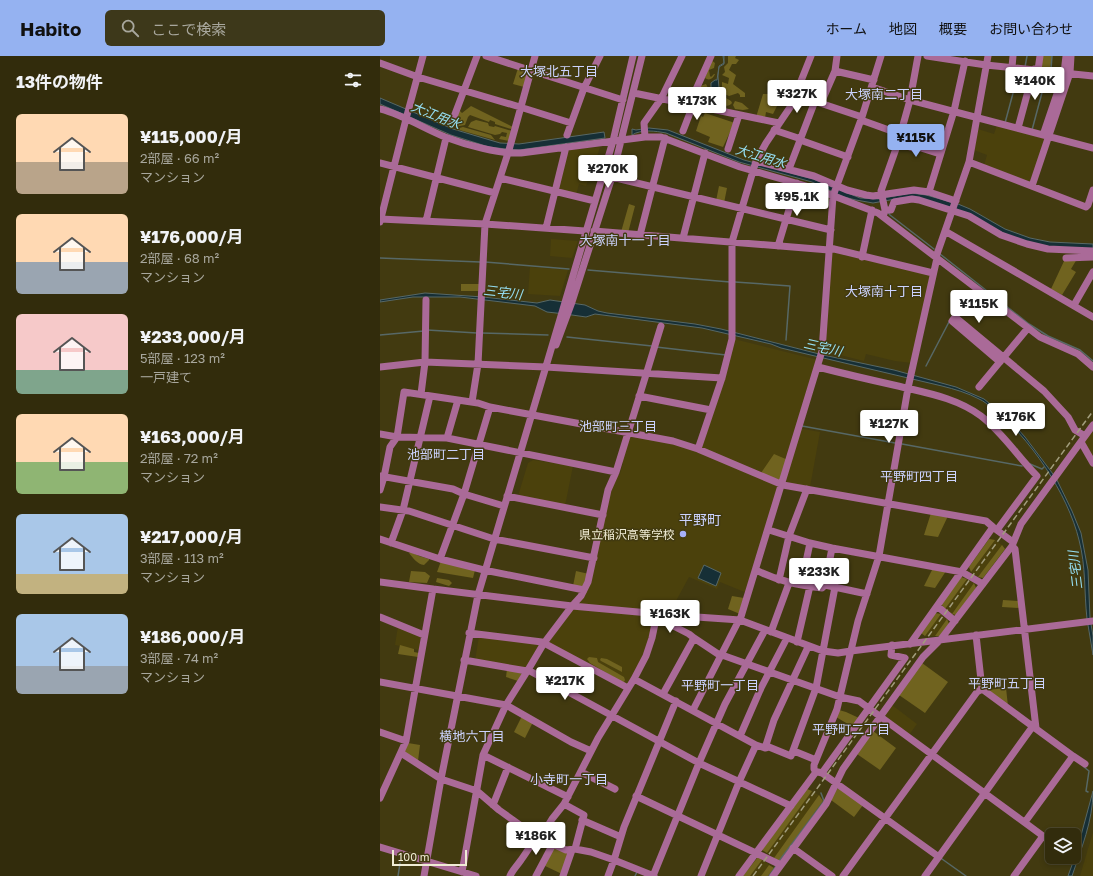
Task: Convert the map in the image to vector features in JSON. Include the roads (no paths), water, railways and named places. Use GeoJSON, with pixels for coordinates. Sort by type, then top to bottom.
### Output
{"type":"FeatureCollection","features":[{"type":"Feature","properties":{"kind":"street"},"geometry":{"type":"LineString","coordinates":[[424,56],[407,114],[380,221],[426,221],[585,231]]}},
{"type":"Feature","properties":{"kind":"street"},"geometry":{"type":"LineString","coordinates":[[452,122],[477,56]]}},
{"type":"Feature","properties":{"kind":"street"},"geometry":{"type":"LineString","coordinates":[[486,56],[623,100]]}},
{"type":"Feature","properties":{"kind":"street"},"geometry":{"type":"LineString","coordinates":[[472,402],[478,364],[485,224],[511,143],[535,56]]}},
{"type":"Feature","properties":{"kind":"street"},"geometry":{"type":"LineString","coordinates":[[567,135],[584,88],[600,56]]}},
{"type":"Feature","properties":{"kind":"street"},"geometry":{"type":"LineString","coordinates":[[424,876],[469,633],[484,570],[546,367],[564,316],[585,231],[613,141],[632,56]]}},
{"type":"Feature","properties":{"kind":"street"},"geometry":{"type":"LineString","coordinates":[[568,301],[612,177],[642,56]]}},
{"type":"Feature","properties":{"kind":"street"},"geometry":{"type":"LineString","coordinates":[[645,132],[644,123],[662,99],[681,56]]}},
{"type":"Feature","properties":{"kind":"street"},"geometry":{"type":"LineString","coordinates":[[683,131],[691,105],[711,56]]}},
{"type":"Feature","properties":{"kind":"street"},"geometry":{"type":"LineString","coordinates":[[698,449],[722,378],[732,333],[732,242],[755,165],[766,142],[791,106],[811,56]]}},
{"type":"Feature","properties":{"kind":"street"},"geometry":{"type":"LineString","coordinates":[[789,169],[800,140],[835,71],[837,56]]}},
{"type":"Feature","properties":{"kind":"street"},"geometry":{"type":"LineString","coordinates":[[693,710],[740,620],[783,485],[818,367],[821,356],[833,196],[848,157],[881,56]]}},
{"type":"Feature","properties":{"kind":"street"},"geometry":{"type":"LineString","coordinates":[[918,56],[910,100],[898,143],[881,191],[886,210],[936,258],[1028,328],[1040,337],[1078,354],[1093,367]]}},
{"type":"Feature","properties":{"kind":"street"},"geometry":{"type":"LineString","coordinates":[[927,56],[967,59],[986,65],[1093,76]]}},
{"type":"Feature","properties":{"kind":"street"},"geometry":{"type":"LineString","coordinates":[[939,857],[836,783],[814,770],[816,760],[840,697],[858,621],[879,556],[912,370],[936,258],[969,162],[988,56]]}},
{"type":"Feature","properties":{"kind":"street"},"geometry":{"type":"LineString","coordinates":[[1012,67],[1013,56]]}},
{"type":"Feature","properties":{"kind":"street"},"geometry":{"type":"LineString","coordinates":[[1018,128],[1040,56]]}},
{"type":"Feature","properties":{"kind":"street"},"geometry":{"type":"LineString","coordinates":[[1066,56],[1068,73]]}},
{"type":"Feature","properties":{"kind":"street"},"geometry":{"type":"LineString","coordinates":[[1032,186],[1046,136],[1068,73],[1072,56]]}},
{"type":"Feature","properties":{"kind":"street"},"geometry":{"type":"LineString","coordinates":[[929,192],[954,112],[967,59]]}},
{"type":"Feature","properties":{"kind":"street"},"geometry":{"type":"LineString","coordinates":[[380,63],[418,77],[571,123]]}},
{"type":"Feature","properties":{"kind":"street"},"geometry":{"type":"LineString","coordinates":[[835,71],[873,83],[910,100],[1093,148]]}},
{"type":"Feature","properties":{"kind":"street"},"geometry":{"type":"LineString","coordinates":[[634,93],[779,123]]}},
{"type":"Feature","properties":{"kind":"street"},"geometry":{"type":"LineString","coordinates":[[796,95],[900,134]]}},
{"type":"Feature","properties":{"kind":"street"},"geometry":{"type":"LineString","coordinates":[[380,108],[407,114],[446,138],[487,149],[521,153],[622,140],[645,132],[705,153],[755,165],[789,169],[814,176],[866,195],[882,195],[909,190],[929,192],[956,202]]}},
{"type":"Feature","properties":{"kind":"street"},"geometry":{"type":"LineString","coordinates":[[728,149],[739,115]]}},
{"type":"Feature","properties":{"kind":"street"},"geometry":{"type":"LineString","coordinates":[[774,130],[848,157]]}},
{"type":"Feature","properties":{"kind":"street"},"geometry":{"type":"LineString","coordinates":[[426,221],[446,138]]}},
{"type":"Feature","properties":{"kind":"street"},"geometry":{"type":"LineString","coordinates":[[640,235],[665,138]]}},
{"type":"Feature","properties":{"kind":"street"},"geometry":{"type":"LineString","coordinates":[[898,143],[916,149],[918,147],[940,154]]}},
{"type":"Feature","properties":{"kind":"street"},"geometry":{"type":"LineString","coordinates":[[546,228],[566,147]]}},
{"type":"Feature","properties":{"kind":"street"},"geometry":{"type":"LineString","coordinates":[[683,238],[705,153]]}},
{"type":"Feature","properties":{"kind":"street"},"geometry":{"type":"LineString","coordinates":[[969,162],[1086,207],[1093,190]]}},
{"type":"Feature","properties":{"kind":"street"},"geometry":{"type":"LineString","coordinates":[[380,163],[495,193]]}},
{"type":"Feature","properties":{"kind":"street"},"geometry":{"type":"LineString","coordinates":[[755,165],[797,183],[872,210],[886,210],[894,202],[912,199],[924,201],[969,216],[1001,235],[1027,244],[1048,249],[1093,251]]}},
{"type":"Feature","properties":{"kind":"street"},"geometry":{"type":"LineString","coordinates":[[612,177],[831,230]]}},
{"type":"Feature","properties":{"kind":"street"},"geometry":{"type":"LineString","coordinates":[[500,178],[595,201]]}},
{"type":"Feature","properties":{"kind":"street"},"geometry":{"type":"LineString","coordinates":[[778,246],[797,183]]}},
{"type":"Feature","properties":{"kind":"street"},"geometry":{"type":"LineString","coordinates":[[862,257],[872,210]]}},
{"type":"Feature","properties":{"kind":"street"},"geometry":{"type":"LineString","coordinates":[[594,231],[829,249],[933,273]]}},
{"type":"Feature","properties":{"kind":"street"},"geometry":{"type":"LineString","coordinates":[[945,231],[1093,317]]}},
{"type":"Feature","properties":{"kind":"street"},"geometry":{"type":"LineString","coordinates":[[1066,258],[1093,257]]}},
{"type":"Feature","properties":{"kind":"street"},"geometry":{"type":"LineString","coordinates":[[1074,305],[1093,272]]}},
{"type":"Feature","properties":{"kind":"street"},"geometry":{"type":"LineString","coordinates":[[978,290],[955,317],[1002,360],[1052,398],[1083,439],[1093,463]]}},
{"type":"Feature","properties":{"kind":"street"},"geometry":{"type":"LineString","coordinates":[[421,394],[425,362],[426,300]]}},
{"type":"Feature","properties":{"kind":"street"},"geometry":{"type":"LineString","coordinates":[[461,873],[483,755],[506,705],[544,643],[581,596],[588,582],[608,490],[616,472],[661,326]]}},
{"type":"Feature","properties":{"kind":"street"},"geometry":{"type":"LineString","coordinates":[[979,387],[1028,328]]}},
{"type":"Feature","properties":{"kind":"street"},"geometry":{"type":"LineString","coordinates":[[380,367],[425,362],[546,367],[722,378]]}},
{"type":"Feature","properties":{"kind":"street"},"geometry":{"type":"LineString","coordinates":[[818,367],[909,386],[970,408],[995,427],[1037,476],[962,572],[910,644]]}},
{"type":"Feature","properties":{"kind":"street"},"geometry":{"type":"LineString","coordinates":[[380,490],[390,447],[397,437],[404,392],[472,402],[490,407],[674,441],[698,449],[783,485],[986,521],[1013,544],[1015,549],[1034,727],[925,876]]}},
{"type":"Feature","properties":{"kind":"street"},"geometry":{"type":"LineString","coordinates":[[391,543],[403,510],[430,396]]}},
{"type":"Feature","properties":{"kind":"street"},"geometry":{"type":"LineString","coordinates":[[639,396],[711,410]]}},
{"type":"Feature","properties":{"kind":"street"},"geometry":{"type":"LineString","coordinates":[[447,438],[458,400]]}},
{"type":"Feature","properties":{"kind":"street"},"geometry":{"type":"LineString","coordinates":[[440,559],[464,494],[490,407]]}},
{"type":"Feature","properties":{"kind":"street"},"geometry":{"type":"LineString","coordinates":[[773,876],[826,804],[843,769],[923,658],[941,639],[1013,544],[1021,524],[1093,425]]}},
{"type":"Feature","properties":{"kind":"street"},"geometry":{"type":"LineString","coordinates":[[380,434],[397,437],[447,438],[616,472]]}},
{"type":"Feature","properties":{"kind":"street"},"geometry":{"type":"LineString","coordinates":[[382,477],[453,489],[464,494],[504,506]]}},
{"type":"Feature","properties":{"kind":"street"},"geometry":{"type":"LineString","coordinates":[[779,580],[789,536],[807,489]]}},
{"type":"Feature","properties":{"kind":"street"},"geometry":{"type":"LineString","coordinates":[[506,496],[603,515]]}},
{"type":"Feature","properties":{"kind":"street"},"geometry":{"type":"LineString","coordinates":[[380,507],[403,510],[494,539],[594,558]]}},
{"type":"Feature","properties":{"kind":"street"},"geometry":{"type":"LineString","coordinates":[[769,530],[810,543],[832,548],[962,572],[983,584]]}},
{"type":"Feature","properties":{"kind":"street"},"geometry":{"type":"LineString","coordinates":[[380,539],[440,559],[484,570],[584,590]]}},
{"type":"Feature","properties":{"kind":"street"},"geometry":{"type":"LineString","coordinates":[[801,585],[810,543]]}},
{"type":"Feature","properties":{"kind":"street"},"geometry":{"type":"LineString","coordinates":[[825,585],[832,548]]}},
{"type":"Feature","properties":{"kind":"street"},"geometry":{"type":"LineString","coordinates":[[756,570],[770,577],[789,583],[822,588],[825,585],[867,594]]}},
{"type":"Feature","properties":{"kind":"street"},"geometry":{"type":"LineString","coordinates":[[380,582],[433,590],[656,615],[740,620],[808,647],[822,651],[838,652],[1093,621]]}},
{"type":"Feature","properties":{"kind":"street"},"geometry":{"type":"LineString","coordinates":[[401,753],[441,779],[477,791],[524,829],[553,844],[566,850],[573,849],[591,852],[653,876],[699,763],[725,704],[746,664],[768,631],[789,583]]}},
{"type":"Feature","properties":{"kind":"street"},"geometry":{"type":"LineString","coordinates":[[797,642],[810,586]]}},
{"type":"Feature","properties":{"kind":"street"},"geometry":{"type":"LineString","coordinates":[[634,679],[756,745],[765,748],[769,747],[791,756],[816,688],[835,587]]}},
{"type":"Feature","properties":{"kind":"street"},"geometry":{"type":"LineString","coordinates":[[380,796],[406,741],[433,590]]}},
{"type":"Feature","properties":{"kind":"street"},"geometry":{"type":"LineString","coordinates":[[937,606],[955,621]]}},
{"type":"Feature","properties":{"kind":"street"},"geometry":{"type":"LineString","coordinates":[[656,615],[689,634],[721,656],[840,697],[859,701],[932,754],[1043,836],[1014,876]]}},
{"type":"Feature","properties":{"kind":"street"},"geometry":{"type":"LineString","coordinates":[[510,876],[528,848],[566,800],[591,751],[634,679],[648,649],[655,628],[656,615]]}},
{"type":"Feature","properties":{"kind":"street"},"geometry":{"type":"LineString","coordinates":[[380,618],[424,635]]}},
{"type":"Feature","properties":{"kind":"street"},"geometry":{"type":"LineString","coordinates":[[469,633],[544,643],[628,688]]}},
{"type":"Feature","properties":{"kind":"street"},"geometry":{"type":"LineString","coordinates":[[976,635],[982,689],[1085,764]]}},
{"type":"Feature","properties":{"kind":"street"},"geometry":{"type":"LineString","coordinates":[[663,694],[694,638]]}},
{"type":"Feature","properties":{"kind":"street"},"geometry":{"type":"LineString","coordinates":[[740,736],[769,672],[787,638]]}},
{"type":"Feature","properties":{"kind":"street"},"geometry":{"type":"LineString","coordinates":[[739,876],[791,806],[869,709],[905,658],[890,655],[892,645]]}},
{"type":"Feature","properties":{"kind":"street"},"geometry":{"type":"LineString","coordinates":[[765,748],[774,720],[808,647]]}},
{"type":"Feature","properties":{"kind":"street"},"geometry":{"type":"LineString","coordinates":[[464,660],[527,671],[699,763],[791,806]]}},
{"type":"Feature","properties":{"kind":"street"},"geometry":{"type":"LineString","coordinates":[[380,682],[506,705],[571,742],[591,751]]}},
{"type":"Feature","properties":{"kind":"street"},"geometry":{"type":"LineString","coordinates":[[843,876],[886,819],[976,692],[982,689]]}},
{"type":"Feature","properties":{"kind":"street"},"geometry":{"type":"LineString","coordinates":[[608,876],[636,796],[676,701]]}},
{"type":"Feature","properties":{"kind":"street"},"geometry":{"type":"LineString","coordinates":[[380,732],[406,741]]}},
{"type":"Feature","properties":{"kind":"street"},"geometry":{"type":"LineString","coordinates":[[701,876],[739,782],[756,745]]}},
{"type":"Feature","properties":{"kind":"street"},"geometry":{"type":"LineString","coordinates":[[794,751],[816,760]]}},
{"type":"Feature","properties":{"kind":"street"},"geometry":{"type":"LineString","coordinates":[[483,755],[508,767],[566,800],[584,815],[563,876]]}},
{"type":"Feature","properties":{"kind":"street"},"geometry":{"type":"LineString","coordinates":[[1025,822],[1073,756]]}},
{"type":"Feature","properties":{"kind":"street"},"geometry":{"type":"LineString","coordinates":[[493,805],[508,767]]}},
{"type":"Feature","properties":{"kind":"street"},"geometry":{"type":"LineString","coordinates":[[581,772],[615,789]]}},
{"type":"Feature","properties":{"kind":"street"},"geometry":{"type":"LineString","coordinates":[[636,796],[781,865]]}},
{"type":"Feature","properties":{"kind":"street"},"geometry":{"type":"LineString","coordinates":[[582,820],[621,837]]}},
{"type":"Feature","properties":{"kind":"street"},"geometry":{"type":"LineString","coordinates":[[536,876],[553,844]]}},
{"type":"Feature","properties":{"kind":"street"},"geometry":{"type":"LineString","coordinates":[[380,847],[426,860],[461,873],[476,876]]}},
{"type":"Feature","properties":{"kind":"street"},"geometry":{"type":"LineString","coordinates":[[793,848],[832,876]]}},
{"type":"Feature","properties":{"kind":"water"},"geometry":{"type":"Polygon","coordinates":[[[724,63],[719,67],[719,88],[712,94],[711,99],[709,100],[707,96],[711,89],[711,83],[717,80],[719,66],[724,63]]]}},
{"type":"Feature","properties":{"kind":"water"},"geometry":{"type":"Polygon","coordinates":[[[380,98],[453,129],[500,143],[519,144],[604,132],[605,138],[519,150],[489,147],[451,135],[380,104],[380,98]]]}},
{"type":"Feature","properties":{"kind":"water"},"geometry":{"type":"Polygon","coordinates":[[[649,128],[668,130],[744,160],[813,179],[860,198],[878,199],[911,193],[926,195],[958,204],[970,209],[1005,229],[1030,238],[1050,242],[1093,244],[1093,250],[1054,248],[1016,240],[970,215],[901,198],[873,203],[844,197],[812,182],[739,162],[666,133],[644,131],[632,135],[632,129],[636,130],[649,128]]]}},
{"type":"Feature","properties":{"kind":"water"},"geometry":{"type":"Polygon","coordinates":[[[425,293],[537,303],[550,300],[585,305],[607,313],[695,324],[721,329],[823,355],[894,370],[956,387],[984,399],[1010,420],[1025,437],[1056,478],[1072,511],[1081,533],[1088,570],[1093,655],[1087,619],[1084,569],[1074,522],[1056,485],[1033,450],[1006,420],[981,400],[947,387],[702,328],[595,314],[586,317],[547,312],[535,306],[460,297],[413,297],[380,302],[380,300],[425,293]]]}},
{"type":"Feature","properties":{"kind":"water"},"geometry":{"type":"Polygon","coordinates":[[[704,565],[721,573],[716,586],[698,578],[704,565]]]}},
{"type":"Feature","properties":{"kind":"water"},"geometry":{"type":"Polygon","coordinates":[[[1093,791],[1089,824],[1081,850],[1081,835],[1093,791]]]}},
{"type":"Feature","properties":{"kind":"water"},"geometry":{"type":"Polygon","coordinates":[[[1072,864],[1076,864],[1072,876],[1068,876],[1072,864]]]}},
{"type":"Feature","properties":{"kind":"waterway"},"geometry":{"type":"LineString","coordinates":[[1025,67],[1027,56]]}},
{"type":"Feature","properties":{"kind":"waterway"},"geometry":{"type":"LineString","coordinates":[[1051,69],[1052,56]]}},
{"type":"Feature","properties":{"kind":"waterway"},"geometry":{"type":"LineString","coordinates":[[1005,123],[1019,71]]}},
{"type":"Feature","properties":{"kind":"waterway"},"geometry":{"type":"LineString","coordinates":[[1032,130],[1047,74]]}},
{"type":"Feature","properties":{"kind":"waterway","name":"大江用水"},"geometry":{"type":"LineString","coordinates":[[888,212],[934,249]]}},
{"type":"Feature","properties":{"kind":"waterway","name":"大江用水"},"geometry":{"type":"LineString","coordinates":[[940,254],[1029,324],[1048,336],[1080,350],[1093,361]]}},
{"type":"Feature","properties":{"kind":"waterway"},"geometry":{"type":"LineString","coordinates":[[380,258],[480,262]]}},
{"type":"Feature","properties":{"kind":"waterway"},"geometry":{"type":"LineString","coordinates":[[485,262],[569,269]]}},
{"type":"Feature","properties":{"kind":"waterway"},"geometry":{"type":"LineString","coordinates":[[588,270],[730,282]]}},
{"type":"Feature","properties":{"kind":"waterway"},"geometry":{"type":"LineString","coordinates":[[735,282],[790,286],[786,340]]}},
{"type":"Feature","properties":{"kind":"waterway"},"geometry":{"type":"LineString","coordinates":[[926,366],[950,320]]}},
{"type":"Feature","properties":{"kind":"waterway"},"geometry":{"type":"LineString","coordinates":[[427,330],[477,333]]}},
{"type":"Feature","properties":{"kind":"waterway"},"geometry":{"type":"LineString","coordinates":[[380,335],[424,331]]}},
{"type":"Feature","properties":{"kind":"waterway"},"geometry":{"type":"LineString","coordinates":[[481,333],[548,335]]}},
{"type":"Feature","properties":{"kind":"waterway"},"geometry":{"type":"LineString","coordinates":[[567,337],[652,346]]}},
{"type":"Feature","properties":{"kind":"waterway"},"geometry":{"type":"LineString","coordinates":[[656,347],[726,355]]}},
{"type":"Feature","properties":{"kind":"waterway"},"geometry":{"type":"LineString","coordinates":[[802,426],[895,443]]}},
{"type":"Feature","properties":{"kind":"waterway"},"geometry":{"type":"LineString","coordinates":[[902,444],[1022,466]]}},
{"type":"Feature","properties":{"kind":"waterway"},"geometry":{"type":"LineString","coordinates":[[1030,464],[1042,469],[1044,467]]}},
{"type":"Feature","properties":{"kind":"waterway"},"geometry":{"type":"LineString","coordinates":[[1084,767],[1089,771],[1086,791],[1088,792]]}},
{"type":"Feature","properties":{"kind":"waterway"},"geometry":{"type":"LineString","coordinates":[[779,861],[824,801],[821,793]]}},
{"type":"Feature","properties":{"kind":"waterway"},"geometry":{"type":"LineString","coordinates":[[398,876],[401,857]]}},
{"type":"Feature","properties":{"kind":"waterway"},"geometry":{"type":"LineString","coordinates":[[942,859],[966,876]]}},
{"type":"Feature","properties":{"kind":"waterway"},"geometry":{"type":"LineString","coordinates":[[769,876],[776,866]]}},
{"type":"Feature","properties":{"kind":"waterway"},"geometry":{"type":"LineString","coordinates":[[635,876],[637,872]]}},
{"type":"Feature","properties":{"kind":"railway"},"geometry":{"type":"LineString","coordinates":[[753,876],[1093,411]]}},
{"type":"Feature","properties":{"kind":"place","name":"県立稲沢高等学校"},"geometry":{"type":"Point","coordinates":[683,534]}},
{"type":"Feature","properties":{"kind":"district","name":"大塚北五丁目"},"geometry":{"type":"Point","coordinates":[559,71]}},
{"type":"Feature","properties":{"kind":"district","name":"大塚南二丁目"},"geometry":{"type":"Point","coordinates":[884,94]}},
{"type":"Feature","properties":{"kind":"district","name":"大塚南十一丁目"},"geometry":{"type":"Point","coordinates":[625,240]}},
{"type":"Feature","properties":{"kind":"district","name":"大塚南十丁目"},"geometry":{"type":"Point","coordinates":[884,291]}},
{"type":"Feature","properties":{"kind":"district","name":"池部町三丁目"},"geometry":{"type":"Point","coordinates":[618,426]}},
{"type":"Feature","properties":{"kind":"district","name":"池部町二丁目"},"geometry":{"type":"Point","coordinates":[446,454]}},
{"type":"Feature","properties":{"kind":"district","name":"平野町四丁目"},"geometry":{"type":"Point","coordinates":[919,476]}},
{"type":"Feature","properties":{"kind":"district","name":"平野町"},"geometry":{"type":"Point","coordinates":[700,519]}},
{"type":"Feature","properties":{"kind":"district","name":"平野町五丁目"},"geometry":{"type":"Point","coordinates":[1007,683]}},
{"type":"Feature","properties":{"kind":"district","name":"平野町一丁目"},"geometry":{"type":"Point","coordinates":[720,685]}},
{"type":"Feature","properties":{"kind":"district","name":"平野町二丁目"},"geometry":{"type":"Point","coordinates":[851,729]}},
{"type":"Feature","properties":{"kind":"district","name":"横地六丁目"},"geometry":{"type":"Point","coordinates":[472,736]}},
{"type":"Feature","properties":{"kind":"district","name":"小寺町一丁目"},"geometry":{"type":"Point","coordinates":[569,779]}},
{"type":"Feature","properties":{"kind":"water label","name":"三宅川"},"geometry":{"type":"Point","coordinates":[503,292]}},
{"type":"Feature","properties":{"kind":"water label","name":"三宅川"},"geometry":{"type":"Point","coordinates":[823,347]}},
{"type":"Feature","properties":{"kind":"water label","name":"三宅川"},"geometry":{"type":"Point","coordinates":[1075,570]}}]}
